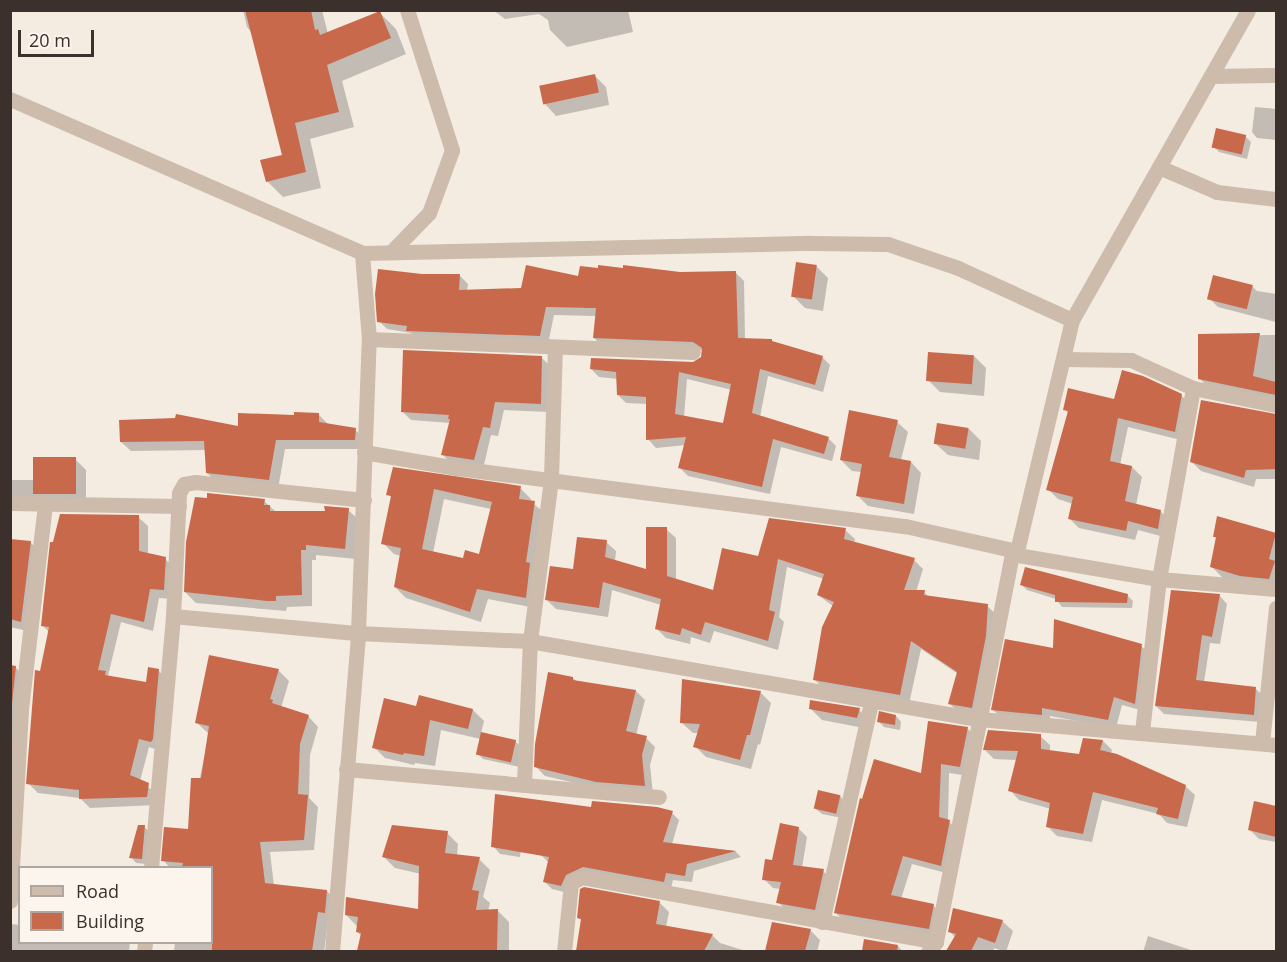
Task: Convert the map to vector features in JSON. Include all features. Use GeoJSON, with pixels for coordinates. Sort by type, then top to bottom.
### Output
{"type":"FeatureCollection","features":[{"type":"Feature","properties":{"kind":"street"},"geometry":{"type":"LineString","coordinates":[[391,252],[429,213],[452,150],[407,10]]}},
{"type":"Feature","properties":{"kind":"street"},"geometry":{"type":"LineString","coordinates":[[564,951],[571,883],[582,878],[822,922],[932,947],[1015,552],[1072,320],[1248,10]]}},
{"type":"Feature","properties":{"kind":"street"},"geometry":{"type":"LineString","coordinates":[[1212,76],[1276,75]]}},
{"type":"Feature","properties":{"kind":"street"},"geometry":{"type":"LineString","coordinates":[[10,99],[362,253],[811,243],[888,244],[958,268],[1072,320]]}},
{"type":"Feature","properties":{"kind":"street"},"geometry":{"type":"LineString","coordinates":[[1160,166],[1217,192],[1276,199]]}},
{"type":"Feature","properties":{"kind":"street"},"geometry":{"type":"LineString","coordinates":[[332,951],[358,633],[364,500],[369,339],[362,253]]}},
{"type":"Feature","properties":{"kind":"street"},"geometry":{"type":"LineString","coordinates":[[369,339],[693,352]]}},
{"type":"Feature","properties":{"kind":"street"},"geometry":{"type":"LineString","coordinates":[[524,783],[530,641],[551,479],[555,347]]}},
{"type":"Feature","properties":{"kind":"street"},"geometry":{"type":"LineString","coordinates":[[1064,359],[1131,360],[1193,388],[1276,405]]}},
{"type":"Feature","properties":{"kind":"street"},"geometry":{"type":"LineString","coordinates":[[1142,732],[1159,579],[1193,388]]}},
{"type":"Feature","properties":{"kind":"street"},"geometry":{"type":"LineString","coordinates":[[364,452],[457,468],[905,526],[1015,552],[1159,579],[1276,589]]}},
{"type":"Feature","properties":{"kind":"street"},"geometry":{"type":"LineString","coordinates":[[151,866],[173,616],[178,493],[183,484],[195,482],[364,500]]}},
{"type":"Feature","properties":{"kind":"street"},"geometry":{"type":"LineString","coordinates":[[10,503],[179,506]]}},
{"type":"Feature","properties":{"kind":"street"},"geometry":{"type":"LineString","coordinates":[[10,901],[16,708],[45,505]]}},
{"type":"Feature","properties":{"kind":"street"},"geometry":{"type":"LineString","coordinates":[[173,616],[358,633],[530,641],[979,719],[1269,744],[1276,608]]}},
{"type":"Feature","properties":{"kind":"street"},"geometry":{"type":"LineString","coordinates":[[822,922],[871,702]]}},
{"type":"Feature","properties":{"kind":"street"},"geometry":{"type":"LineString","coordinates":[[346,769],[524,783],[659,797]]}},
{"type":"Feature","properties":{"kind":"building"},"geometry":{"type":"Polygon","coordinates":[[[245,10],[311,10],[315,30],[318,29],[320,35],[380,11],[391,38],[327,65],[339,112],[295,123],[306,172],[266,182],[260,160],[282,155],[245,10]]]}},
{"type":"Feature","properties":{"kind":"building"},"geometry":{"type":"Polygon","coordinates":[[[595,74],[599,93],[543,104],[539,86],[595,74]]]}},
{"type":"Feature","properties":{"kind":"building"},"geometry":{"type":"Polygon","coordinates":[[[1216,128],[1246,135],[1242,154],[1212,147],[1216,128]]]}},
{"type":"Feature","properties":{"kind":"building"},"geometry":{"type":"Polygon","coordinates":[[[796,262],[817,265],[812,300],[791,297],[796,262]]]}},
{"type":"Feature","properties":{"kind":"building"},"geometry":{"type":"Polygon","coordinates":[[[526,265],[578,276],[580,266],[598,268],[598,265],[623,268],[623,265],[680,272],[736,271],[738,338],[772,339],[772,341],[823,356],[815,385],[760,369],[752,413],[829,437],[824,454],[773,439],[762,487],[678,468],[686,437],[646,440],[646,397],[617,395],[616,372],[590,369],[591,358],[693,362],[701,357],[702,348],[693,342],[593,338],[596,308],[546,307],[540,336],[406,331],[407,326],[377,322],[375,294],[378,269],[422,274],[460,274],[459,290],[521,288],[526,265]],[[679,372],[675,414],[723,423],[731,384],[679,372]]]}},
{"type":"Feature","properties":{"kind":"building"},"geometry":{"type":"Polygon","coordinates":[[[1213,275],[1253,285],[1247,309],[1207,299],[1213,275]]]}},
{"type":"Feature","properties":{"kind":"building"},"geometry":{"type":"Polygon","coordinates":[[[1260,333],[1253,376],[1276,382],[1276,395],[1198,379],[1198,334],[1260,333]]]}},
{"type":"Feature","properties":{"kind":"building"},"geometry":{"type":"Polygon","coordinates":[[[403,350],[542,356],[541,404],[495,402],[490,428],[483,427],[474,460],[441,455],[449,415],[401,412],[403,350]]]}},
{"type":"Feature","properties":{"kind":"building"},"geometry":{"type":"Polygon","coordinates":[[[928,352],[974,355],[972,384],[926,381],[928,352]]]}},
{"type":"Feature","properties":{"kind":"building"},"geometry":{"type":"Polygon","coordinates":[[[1122,370],[1143,376],[1182,394],[1175,432],[1118,418],[1110,461],[1132,466],[1125,501],[1161,510],[1158,529],[1128,521],[1126,531],[1068,519],[1073,497],[1046,490],[1068,411],[1063,410],[1068,388],[1114,399],[1122,370]]]}},
{"type":"Feature","properties":{"kind":"building"},"geometry":{"type":"Polygon","coordinates":[[[1201,400],[1276,414],[1276,469],[1246,470],[1244,478],[1190,462],[1201,400]]]}},
{"type":"Feature","properties":{"kind":"building"},"geometry":{"type":"Polygon","coordinates":[[[849,410],[898,420],[889,457],[911,461],[904,504],[856,496],[862,464],[840,460],[849,410]]]}},
{"type":"Feature","properties":{"kind":"building"},"geometry":{"type":"Polygon","coordinates":[[[294,412],[319,413],[319,422],[356,428],[355,440],[276,440],[269,480],[206,473],[204,441],[120,442],[119,420],[175,418],[176,414],[238,426],[238,413],[294,415],[294,412]]]}},
{"type":"Feature","properties":{"kind":"building"},"geometry":{"type":"Polygon","coordinates":[[[937,423],[969,428],[965,449],[934,444],[937,423]]]}},
{"type":"Feature","properties":{"kind":"building"},"geometry":{"type":"Polygon","coordinates":[[[33,457],[76,457],[76,494],[33,494],[33,457]]]}},
{"type":"Feature","properties":{"kind":"building"},"geometry":{"type":"Polygon","coordinates":[[[393,467],[521,486],[519,499],[535,501],[526,562],[530,563],[526,598],[477,589],[470,612],[394,587],[401,548],[381,544],[391,496],[386,495],[393,467]],[[434,489],[422,549],[463,558],[465,550],[479,554],[492,502],[434,489]]]}},
{"type":"Feature","properties":{"kind":"building"},"geometry":{"type":"Polygon","coordinates":[[[207,493],[265,499],[264,505],[270,505],[270,511],[325,511],[324,506],[349,508],[345,549],[306,545],[306,550],[301,550],[302,595],[276,596],[276,601],[267,601],[184,592],[186,542],[195,497],[207,498],[207,493]]]}},
{"type":"Feature","properties":{"kind":"building"},"geometry":{"type":"Polygon","coordinates":[[[60,514],[139,515],[139,551],[166,557],[164,590],[150,589],[144,622],[111,614],[98,670],[106,671],[105,675],[146,682],[148,667],[159,669],[153,739],[151,742],[139,739],[130,775],[149,783],[147,797],[79,799],[79,790],[26,784],[35,670],[40,671],[49,627],[41,626],[50,542],[53,542],[60,514]]]}},
{"type":"Feature","properties":{"kind":"building"},"geometry":{"type":"Polygon","coordinates":[[[1217,516],[1276,533],[1269,559],[1275,561],[1269,579],[1240,576],[1210,567],[1216,537],[1213,537],[1217,516]]]}},
{"type":"Feature","properties":{"kind":"building"},"geometry":{"type":"Polygon","coordinates":[[[769,518],[846,528],[844,539],[915,558],[904,590],[925,590],[924,595],[988,604],[986,636],[972,708],[948,704],[957,672],[911,641],[900,695],[813,680],[822,627],[834,602],[817,595],[824,574],[778,559],[769,610],[775,612],[768,641],[705,622],[701,635],[682,628],[680,635],[655,629],[661,599],[603,582],[599,608],[545,600],[550,566],[573,569],[577,537],[607,540],[605,557],[646,569],[646,527],[667,527],[667,576],[713,590],[722,548],[758,556],[769,518]]]}},
{"type":"Feature","properties":{"kind":"building"},"geometry":{"type":"Polygon","coordinates":[[[10,539],[31,541],[21,622],[10,619],[10,539]]]}},
{"type":"Feature","properties":{"kind":"building"},"geometry":{"type":"Polygon","coordinates":[[[1025,567],[1128,594],[1127,603],[1055,602],[1055,595],[1020,585],[1025,567]]]}},
{"type":"Feature","properties":{"kind":"building"},"geometry":{"type":"Polygon","coordinates":[[[1171,590],[1220,594],[1212,637],[1202,635],[1196,680],[1256,687],[1254,715],[1155,706],[1171,590]]]}},
{"type":"Feature","properties":{"kind":"building"},"geometry":{"type":"Polygon","coordinates":[[[1054,619],[1142,644],[1135,704],[1114,697],[1108,720],[1042,708],[1042,715],[991,710],[1005,639],[1053,648],[1054,619]]]}},
{"type":"Feature","properties":{"kind":"building"},"geometry":{"type":"Polygon","coordinates":[[[209,655],[279,669],[270,699],[273,700],[272,703],[309,715],[300,744],[298,794],[308,795],[304,840],[260,842],[265,883],[327,890],[325,913],[318,912],[312,951],[212,951],[213,866],[182,866],[183,863],[161,861],[164,827],[188,829],[191,778],[201,778],[209,726],[195,723],[209,655]]]}},
{"type":"Feature","properties":{"kind":"building"},"geometry":{"type":"Polygon","coordinates":[[[10,665],[16,666],[10,722],[10,665]]]}},
{"type":"Feature","properties":{"kind":"building"},"geometry":{"type":"Polygon","coordinates":[[[548,672],[573,677],[573,680],[636,690],[626,731],[647,736],[642,755],[645,786],[596,782],[534,767],[535,744],[548,672]]]}},
{"type":"Feature","properties":{"kind":"building"},"geometry":{"type":"Polygon","coordinates":[[[682,679],[761,691],[750,735],[747,735],[740,760],[693,747],[700,724],[680,723],[682,679]]]}},
{"type":"Feature","properties":{"kind":"building"},"geometry":{"type":"Polygon","coordinates":[[[419,695],[473,709],[468,729],[430,720],[424,756],[404,753],[403,755],[372,748],[384,698],[416,706],[419,695]]]}},
{"type":"Feature","properties":{"kind":"building"},"geometry":{"type":"Polygon","coordinates":[[[810,700],[860,708],[857,718],[809,709],[810,700]]]}},
{"type":"Feature","properties":{"kind":"building"},"geometry":{"type":"Polygon","coordinates":[[[879,711],[896,715],[895,725],[877,722],[879,711]]]}},
{"type":"Feature","properties":{"kind":"building"},"geometry":{"type":"Polygon","coordinates":[[[928,721],[968,727],[960,767],[941,764],[939,817],[950,820],[941,866],[903,856],[891,895],[934,904],[929,929],[834,913],[860,798],[862,799],[874,759],[921,773],[928,721]]]}},
{"type":"Feature","properties":{"kind":"building"},"geometry":{"type":"Polygon","coordinates":[[[988,730],[1041,734],[1041,749],[1079,754],[1083,738],[1103,740],[1100,750],[1117,754],[1186,785],[1178,819],[1156,814],[1158,808],[1093,792],[1083,834],[1046,827],[1050,803],[1008,791],[1018,751],[983,750],[988,730]]]}},
{"type":"Feature","properties":{"kind":"building"},"geometry":{"type":"Polygon","coordinates":[[[481,732],[516,740],[511,763],[476,754],[481,732]]]}},
{"type":"Feature","properties":{"kind":"building"},"geometry":{"type":"Polygon","coordinates":[[[818,790],[840,795],[836,814],[814,809],[818,790]]]}},
{"type":"Feature","properties":{"kind":"building"},"geometry":{"type":"Polygon","coordinates":[[[495,794],[591,807],[592,801],[657,807],[673,811],[663,842],[736,851],[687,864],[685,876],[666,873],[664,882],[583,867],[566,875],[561,886],[543,882],[549,857],[491,847],[495,794]]]}},
{"type":"Feature","properties":{"kind":"building"},"geometry":{"type":"Polygon","coordinates":[[[1254,801],[1276,806],[1276,837],[1248,830],[1254,801]]]}},
{"type":"Feature","properties":{"kind":"building"},"geometry":{"type":"Polygon","coordinates":[[[780,823],[799,827],[793,865],[824,869],[815,910],[776,903],[781,882],[762,880],[765,859],[772,860],[780,823]]]}},
{"type":"Feature","properties":{"kind":"building"},"geometry":{"type":"Polygon","coordinates":[[[138,825],[145,825],[142,859],[129,858],[138,825]]]}},
{"type":"Feature","properties":{"kind":"building"},"geometry":{"type":"Polygon","coordinates":[[[392,825],[448,831],[445,853],[480,857],[472,890],[479,891],[476,910],[498,909],[497,951],[357,951],[361,933],[356,932],[358,917],[345,915],[346,897],[418,909],[419,866],[382,857],[392,825]]]}},
{"type":"Feature","properties":{"kind":"building"},"geometry":{"type":"Polygon","coordinates":[[[584,887],[660,901],[656,924],[713,934],[704,951],[576,951],[581,919],[577,918],[580,889],[584,887]]]}},
{"type":"Feature","properties":{"kind":"building"},"geometry":{"type":"Polygon","coordinates":[[[953,908],[1003,920],[995,943],[978,937],[971,951],[946,951],[956,934],[948,932],[953,908]]]}},
{"type":"Feature","properties":{"kind":"building"},"geometry":{"type":"Polygon","coordinates":[[[772,922],[811,929],[805,951],[765,951],[772,922]]]}},
{"type":"Feature","properties":{"kind":"building"},"geometry":{"type":"Polygon","coordinates":[[[864,939],[898,945],[897,951],[862,951],[864,939]]]}}]}
